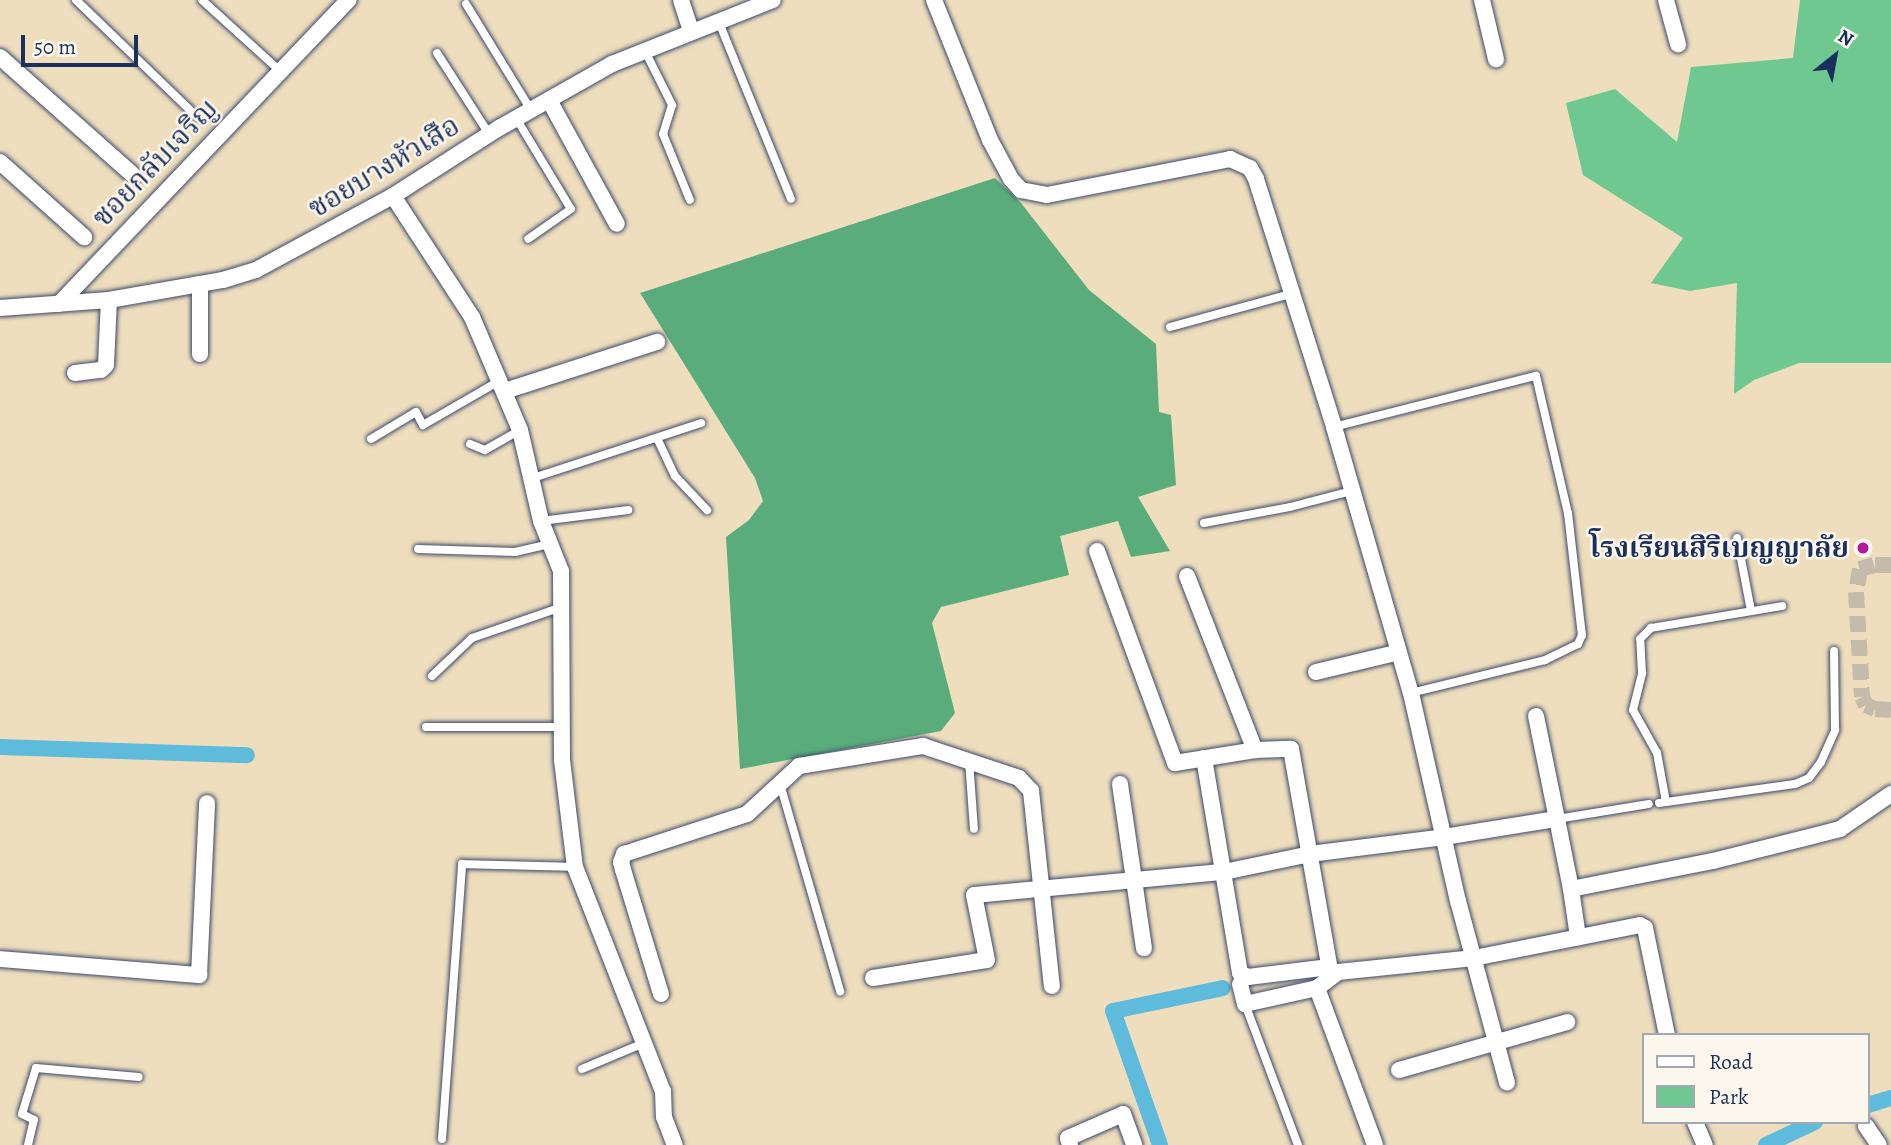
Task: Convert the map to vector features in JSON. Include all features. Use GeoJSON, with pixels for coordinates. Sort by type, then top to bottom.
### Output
{"type":"FeatureCollection","features":[{"type":"Feature","properties":{"kind":"street"},"geometry":{"type":"LineString","coordinates":[[681,0],[691,30]]}},
{"type":"Feature","properties":{"kind":"street","name":"ซอยบางหัวเสือ"},"geometry":{"type":"LineString","coordinates":[[0,308],[109,300],[223,280],[277,260],[393,196],[516,118],[644,49],[773,0]]}},
{"type":"Feature","properties":{"kind":"street"},"geometry":{"type":"LineString","coordinates":[[934,0],[990,141],[1011,179],[1021,190],[1047,195],[1230,159],[1240,161],[1250,168],[1256,179],[1334,427],[1411,693],[1444,838],[1507,1083]]}},
{"type":"Feature","properties":{"kind":"street"},"geometry":{"type":"LineString","coordinates":[[1482,0],[1496,59]]}},
{"type":"Feature","properties":{"kind":"street"},"geometry":{"type":"LineString","coordinates":[[1666,0],[1678,44]]}},
{"type":"Feature","properties":{"kind":"street","name":"ซอยกลับเจริญ"},"geometry":{"type":"LineString","coordinates":[[59,304],[280,71],[340,3]]}},
{"type":"Feature","properties":{"kind":"street"},"geometry":{"type":"LineString","coordinates":[[0,57],[134,176]]}},
{"type":"Feature","properties":{"kind":"street"},"geometry":{"type":"LineString","coordinates":[[549,100],[617,224]]}},
{"type":"Feature","properties":{"kind":"street"},"geometry":{"type":"LineString","coordinates":[[0,162],[84,237]]}},
{"type":"Feature","properties":{"kind":"street"},"geometry":{"type":"LineString","coordinates":[[393,196],[472,317],[520,430],[541,521],[561,571],[562,760],[575,867],[663,1091],[664,1117],[675,1145]]}},
{"type":"Feature","properties":{"kind":"street"},"geometry":{"type":"LineString","coordinates":[[200,284],[200,354]]}},
{"type":"Feature","properties":{"kind":"street"},"geometry":{"type":"LineString","coordinates":[[75,373],[101,370],[106,365],[109,300]]}},
{"type":"Feature","properties":{"kind":"street"},"geometry":{"type":"LineString","coordinates":[[503,386],[657,342]]}},
{"type":"Feature","properties":{"kind":"street"},"geometry":{"type":"LineString","coordinates":[[1097,551],[1175,763],[1255,750],[1291,749],[1330,972],[1317,988],[1245,1004],[1240,984]]}},
{"type":"Feature","properties":{"kind":"street"},"geometry":{"type":"LineString","coordinates":[[1187,576],[1255,750]]}},
{"type":"Feature","properties":{"kind":"street"},"geometry":{"type":"LineString","coordinates":[[1316,672],[1399,652]]}},
{"type":"Feature","properties":{"kind":"street"},"geometry":{"type":"LineString","coordinates":[[1536,716],[1578,937]]}},
{"type":"Feature","properties":{"kind":"street"},"geometry":{"type":"LineString","coordinates":[[661,995],[622,870],[624,854],[747,814],[779,781],[799,766],[923,746],[1019,778],[1031,791],[1052,986]]}},
{"type":"Feature","properties":{"kind":"street"},"geometry":{"type":"LineString","coordinates":[[1204,758],[1242,975],[1248,978],[1338,972],[1474,958],[1634,925],[1645,928],[1667,1033]]}},
{"type":"Feature","properties":{"kind":"street"},"geometry":{"type":"LineString","coordinates":[[1120,784],[1144,947]]}},
{"type":"Feature","properties":{"kind":"street"},"geometry":{"type":"LineString","coordinates":[[1571,889],[1713,861],[1840,830],[1891,794]]}},
{"type":"Feature","properties":{"kind":"street"},"geometry":{"type":"LineString","coordinates":[[0,959],[200,975],[207,803]]}},
{"type":"Feature","properties":{"kind":"street"},"geometry":{"type":"LineString","coordinates":[[873,978],[987,960],[974,895],[1042,886],[1224,872],[1310,854],[1444,838],[1557,819]]}},
{"type":"Feature","properties":{"kind":"street"},"geometry":{"type":"LineString","coordinates":[[1317,988],[1375,1145]]}},
{"type":"Feature","properties":{"kind":"street"},"geometry":{"type":"LineString","coordinates":[[1399,1070],[1567,1022]]}},
{"type":"Feature","properties":{"kind":"street"},"geometry":{"type":"LineString","coordinates":[[1070,1145],[1068,1138],[1123,1114],[1135,1145]]}},
{"type":"Feature","properties":{"kind":"street"},"geometry":{"type":"LineString","coordinates":[[1696,1124],[1705,1145]]}},
{"type":"Feature","properties":{"kind":"street"},"geometry":{"type":"LineString","coordinates":[[1866,1126],[1879,1145]]}},
{"type":"Feature","properties":{"kind":"lane"},"geometry":{"type":"LineString","coordinates":[[76,0],[197,117]]}},
{"type":"Feature","properties":{"kind":"lane"},"geometry":{"type":"LineString","coordinates":[[202,0],[280,71]]}},
{"type":"Feature","properties":{"kind":"lane"},"geometry":{"type":"LineString","coordinates":[[466,4],[531,110]]}},
{"type":"Feature","properties":{"kind":"lane"},"geometry":{"type":"LineString","coordinates":[[718,20],[791,198]]}},
{"type":"Feature","properties":{"kind":"lane"},"geometry":{"type":"LineString","coordinates":[[644,49],[671,105],[663,134],[690,200]]}},
{"type":"Feature","properties":{"kind":"lane"},"geometry":{"type":"LineString","coordinates":[[437,53],[489,134]]}},
{"type":"Feature","properties":{"kind":"lane"},"geometry":{"type":"LineString","coordinates":[[516,118],[571,209],[528,239]]}},
{"type":"Feature","properties":{"kind":"lane"},"geometry":{"type":"LineString","coordinates":[[1170,327],[1292,294]]}},
{"type":"Feature","properties":{"kind":"lane"},"geometry":{"type":"LineString","coordinates":[[1334,427],[1536,376],[1568,513],[1582,635],[1578,644],[1545,660],[1411,693]]}},
{"type":"Feature","properties":{"kind":"lane"},"geometry":{"type":"LineString","coordinates":[[371,439],[416,412],[423,425],[503,386]]}},
{"type":"Feature","properties":{"kind":"lane"},"geometry":{"type":"LineString","coordinates":[[533,478],[701,423]]}},
{"type":"Feature","properties":{"kind":"lane"},"geometry":{"type":"LineString","coordinates":[[470,444],[485,450],[520,430]]}},
{"type":"Feature","properties":{"kind":"lane"},"geometry":{"type":"LineString","coordinates":[[657,438],[675,476],[707,510]]}},
{"type":"Feature","properties":{"kind":"lane"},"geometry":{"type":"LineString","coordinates":[[1204,523],[1290,507],[1352,491]]}},
{"type":"Feature","properties":{"kind":"lane"},"geometry":{"type":"LineString","coordinates":[[541,521],[628,510]]}},
{"type":"Feature","properties":{"kind":"lane"},"geometry":{"type":"LineString","coordinates":[[1737,538],[1751,611]]}},
{"type":"Feature","properties":{"kind":"lane"},"geometry":{"type":"LineString","coordinates":[[418,549],[515,552],[550,544]]}},
{"type":"Feature","properties":{"kind":"lane"},"geometry":{"type":"LineString","coordinates":[[1783,606],[1651,628],[1640,639],[1642,673],[1633,710],[1657,753],[1662,802],[1795,784],[1808,778],[1821,762],[1835,730],[1834,651]]}},
{"type":"Feature","properties":{"kind":"lane"},"geometry":{"type":"LineString","coordinates":[[432,676],[472,638],[562,607]]}},
{"type":"Feature","properties":{"kind":"lane"},"geometry":{"type":"LineString","coordinates":[[426,727],[562,727]]}},
{"type":"Feature","properties":{"kind":"lane"},"geometry":{"type":"LineString","coordinates":[[969,760],[974,829]]}},
{"type":"Feature","properties":{"kind":"lane"},"geometry":{"type":"LineString","coordinates":[[779,781],[840,991]]}},
{"type":"Feature","properties":{"kind":"lane"},"geometry":{"type":"LineString","coordinates":[[1557,819],[1648,804]]}},
{"type":"Feature","properties":{"kind":"lane"},"geometry":{"type":"LineString","coordinates":[[442,1139],[462,864],[575,867]]}},
{"type":"Feature","properties":{"kind":"lane"},"geometry":{"type":"LineString","coordinates":[[1245,1004],[1298,1145]]}},
{"type":"Feature","properties":{"kind":"lane"},"geometry":{"type":"LineString","coordinates":[[582,1069],[644,1043]]}},
{"type":"Feature","properties":{"kind":"lane"},"geometry":{"type":"LineString","coordinates":[[28,1145],[34,1120],[22,1114],[36,1068],[139,1077]]}},
{"type":"Feature","properties":{"kind":"green space"},"geometry":{"type":"Polygon","coordinates":[[[1800,0],[1891,0],[1891,363],[1799,363],[1754,380],[1734,394],[1737,283],[1690,291],[1651,283],[1683,238],[1583,175],[1566,103],[1615,89],[1677,142],[1691,67],[1793,58],[1800,0]]]}},
{"type":"Feature","properties":{"kind":"green space"},"geometry":{"type":"Polygon","coordinates":[[[995,178],[1021,203],[1089,290],[1156,344],[1159,412],[1171,415],[1176,485],[1138,497],[1170,551],[1131,557],[1118,521],[1060,536],[1069,575],[941,607],[932,623],[955,713],[941,731],[740,769],[726,537],[749,520],[763,501],[755,478],[640,293],[995,178]]]}},
{"type":"Feature","properties":{"kind":"waterway"},"geometry":{"type":"LineString","coordinates":[[0,747],[247,755]]}},
{"type":"Feature","properties":{"kind":"waterway"},"geometry":{"type":"LineString","coordinates":[[1160,1145],[1113,1011],[1223,988]]}},
{"type":"Feature","properties":{"kind":"waterway"},"geometry":{"type":"LineString","coordinates":[[1870,1104],[1891,1098]]}},
{"type":"Feature","properties":{"kind":"waterway"},"geometry":{"type":"LineString","coordinates":[[1766,1145],[1811,1124]]}},
{"type":"Feature","properties":{"kind":"tunnel"},"geometry":{"type":"LineString","coordinates":[[1891,565],[1874,565],[1860,569],[1856,592],[1862,697],[1866,705],[1875,709],[1891,710]]}},
{"type":"Feature","properties":{"kind":"place","name":"โรงเรียนสิริเบญญาลัย"},"geometry":{"type":"Point","coordinates":[1863,548]}}]}
